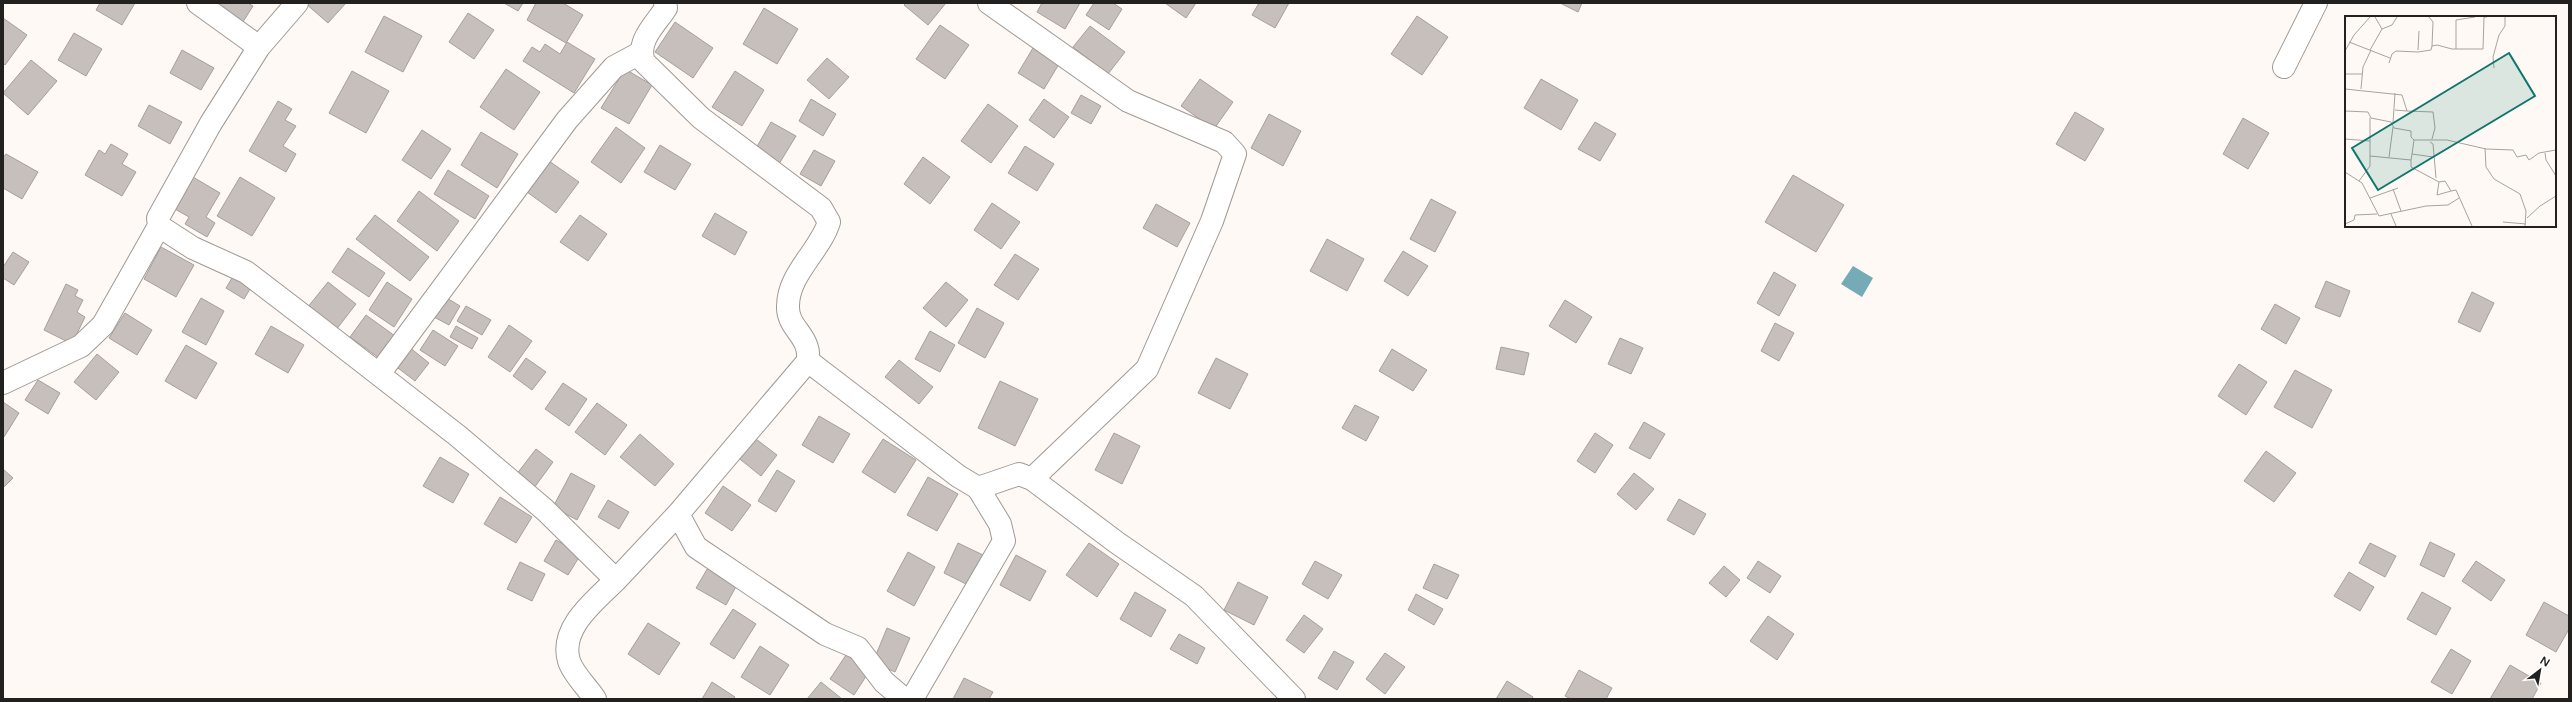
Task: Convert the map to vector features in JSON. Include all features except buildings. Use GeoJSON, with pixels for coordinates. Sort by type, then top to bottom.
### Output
{"type":"FeatureCollection","features":[{"type":"Feature","properties":{"kind":"street"},"geometry":{"type":"LineString","coordinates":[[198,3],[259,47]]}},
{"type":"Feature","properties":{"kind":"street"},"geometry":{"type":"LineString","coordinates":[[3,383],[81,346],[103,325],[159,226],[158,218],[211,123],[259,47],[297,3]]}},
{"type":"Feature","properties":{"kind":"street"},"geometry":{"type":"LineString","coordinates":[[989,3],[1128,101],[1224,142],[1235,154],[1212,221],[1147,369],[1032,479]]}},
{"type":"Feature","properties":{"kind":"street"},"geometry":{"type":"LineString","coordinates":[[2284,67],[2316,3]]}},
{"type":"Feature","properties":{"kind":"street"},"geometry":{"type":"LineString","coordinates":[[378,374],[567,120],[614,67],[640,53],[646,36],[667,5]]}},
{"type":"Feature","properties":{"kind":"street"},"geometry":{"type":"LineString","coordinates":[[595,699],[569,662],[568,636],[593,603],[678,514],[808,361],[809,351],[804,338],[792,323],[788,306],[791,286],[825,235],[829,222],[821,208],[701,118],[651,71],[644,62],[640,53]]}},
{"type":"Feature","properties":{"kind":"street"},"geometry":{"type":"LineString","coordinates":[[159,226],[193,248],[246,272],[378,374],[458,436],[545,510],[616,580]]}},
{"type":"Feature","properties":{"kind":"street"},"geometry":{"type":"LineString","coordinates":[[808,361],[958,476],[978,488],[1000,524],[1004,541],[912,699]]}},
{"type":"Feature","properties":{"kind":"street"},"geometry":{"type":"LineString","coordinates":[[978,488],[1019,474],[1032,479],[1116,542],[1194,596],[1294,699]]}},
{"type":"Feature","properties":{"kind":"street"},"geometry":{"type":"LineString","coordinates":[[678,514],[696,547],[825,634],[858,648],[884,682],[904,699]]}},
{"type":"Feature","properties":{"kind":"water"},"geometry":{"type":"Polygon","coordinates":[[[1853,266],[1873,278],[1862,297],[1841,284],[1853,266]]]}}]}
